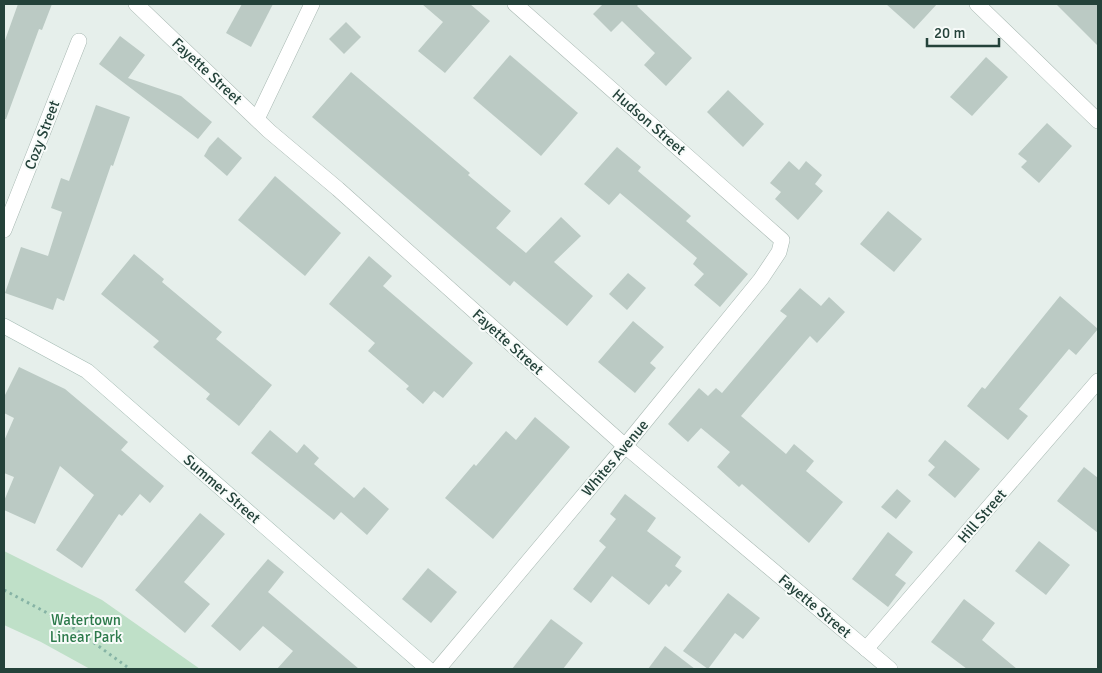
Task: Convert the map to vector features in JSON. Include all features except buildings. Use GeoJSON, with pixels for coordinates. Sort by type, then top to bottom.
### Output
{"type":"FeatureCollection","features":[{"type":"Feature","properties":{"kind":"street","name":"Fayette Street"},"geometry":{"type":"LineString","coordinates":[[136,4],[257,119],[625,446],[890,669]]}},
{"type":"Feature","properties":{"kind":"street"},"geometry":{"type":"LineString","coordinates":[[257,119],[312,4]]}},
{"type":"Feature","properties":{"kind":"street","name":"Hudson Street"},"geometry":{"type":"LineString","coordinates":[[515,4],[782,240]]}},
{"type":"Feature","properties":{"kind":"street"},"geometry":{"type":"LineString","coordinates":[[978,4],[1098,122]]}},
{"type":"Feature","properties":{"kind":"street","name":"Cozy Street"},"geometry":{"type":"LineString","coordinates":[[4,230],[79,41]]}},
{"type":"Feature","properties":{"kind":"street","name":"Whites Avenue"},"geometry":{"type":"LineString","coordinates":[[438,669],[625,446],[761,279],[779,252],[782,240]]}},
{"type":"Feature","properties":{"kind":"street","name":"Summer Street"},"geometry":{"type":"LineString","coordinates":[[4,326],[88,371],[428,669]]}},
{"type":"Feature","properties":{"kind":"street","name":"Hill Street"},"geometry":{"type":"LineString","coordinates":[[866,650],[1098,381]]}},
{"type":"Feature","properties":{"kind":"path"},"geometry":{"type":"LineString","coordinates":[[4,590],[68,624],[130,669]]}},
{"type":"Feature","properties":{"kind":"green space","name":"Watertown Linear Park"},"geometry":{"type":"Polygon","coordinates":[[[4,551],[102,600],[200,669],[90,669],[41,642],[4,625],[4,551]]]}}]}
